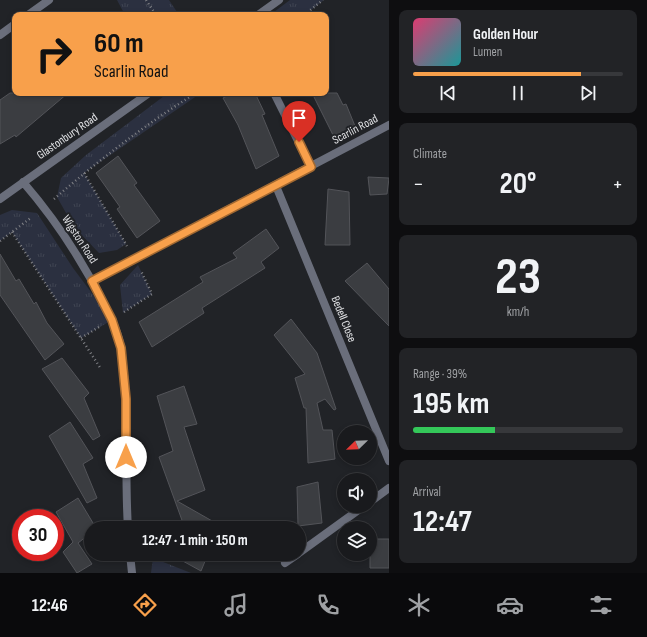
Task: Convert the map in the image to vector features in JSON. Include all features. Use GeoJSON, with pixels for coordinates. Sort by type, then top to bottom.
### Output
{"type":"FeatureCollection","features":[{"type":"Feature","properties":{"kind":"street"},"geometry":{"type":"LineString","coordinates":[[32,12],[49,0]]}},
{"type":"Feature","properties":{"kind":"street"},"geometry":{"type":"LineString","coordinates":[[262,12],[279,0]]}},
{"type":"Feature","properties":{"kind":"street"},"geometry":{"type":"LineString","coordinates":[[0,35],[12,26]]}},
{"type":"Feature","properties":{"kind":"street","name":"Glastonbury Road"},"geometry":{"type":"LineString","coordinates":[[0,199],[145,96]]}},
{"type":"Feature","properties":{"kind":"street"},"geometry":{"type":"LineString","coordinates":[[276,96],[311,167]]}},
{"type":"Feature","properties":{"kind":"street","name":"Scarlin Road"},"geometry":{"type":"LineString","coordinates":[[92,281],[276,186],[389,125]]}},
{"type":"Feature","properties":{"kind":"street","name":"Wigston Road"},"geometry":{"type":"LineString","coordinates":[[24,182],[45,208],[92,281],[112,320],[121,348],[126,399],[126,501],[127,521]]}},
{"type":"Feature","properties":{"kind":"street","name":"Bedell Close"},"geometry":{"type":"LineString","coordinates":[[276,186],[389,461]]}},
{"type":"Feature","properties":{"kind":"street"},"geometry":{"type":"LineString","coordinates":[[377,497],[389,488]]}},
{"type":"Feature","properties":{"kind":"street"},"geometry":{"type":"LineString","coordinates":[[306,548],[354,513]]}},
{"type":"Feature","properties":{"kind":"street"},"geometry":{"type":"LineString","coordinates":[[131,561],[132,573]]}},
{"type":"Feature","properties":{"kind":"path"},"geometry":{"type":"LineString","coordinates":[[146,0],[154,12]]}},
{"type":"Feature","properties":{"kind":"path"},"geometry":{"type":"LineString","coordinates":[[308,12],[323,0]]}},
{"type":"Feature","properties":{"kind":"path"},"geometry":{"type":"LineString","coordinates":[[0,241],[45,208],[84,173],[158,117],[191,96]]}},
{"type":"Feature","properties":{"kind":"path"},"geometry":{"type":"LineString","coordinates":[[12,232],[101,370]]}},
{"type":"Feature","properties":{"kind":"green space"},"geometry":{"type":"Polygon","coordinates":[[[117,0],[169,0],[177,12],[123,12],[117,0]]]}},
{"type":"Feature","properties":{"kind":"green space"},"geometry":{"type":"Polygon","coordinates":[[[290,0],[324,0],[309,12],[274,12],[290,0]]]}},
{"type":"Feature","properties":{"kind":"green space"},"geometry":{"type":"Polygon","coordinates":[[[164,96],[197,96],[84,173],[126,244],[117,250],[99,253],[74,227],[57,197],[61,178],[86,155],[164,96]]]}},
{"type":"Feature","properties":{"kind":"green space"},"geometry":{"type":"Polygon","coordinates":[[[12,210],[37,213],[73,268],[112,320],[81,338],[12,232],[0,241],[0,215],[12,210]]]}},
{"type":"Feature","properties":{"kind":"green space"},"geometry":{"type":"Polygon","coordinates":[[[138,265],[152,294],[123,313],[120,285],[138,265]]]}},
{"type":"Feature","properties":{"kind":"green space"},"geometry":{"type":"Polygon","coordinates":[[[153,561],[161,561],[191,573],[151,573],[153,561]]]}},
{"type":"Feature","properties":{"kind":"building"},"geometry":{"type":"Polygon","coordinates":[[[10,93],[12,93],[12,96],[64,96],[16,137],[15,135],[0,144],[0,100],[10,93]]]}},
{"type":"Feature","properties":{"kind":"building"},"geometry":{"type":"Polygon","coordinates":[[[329,93],[337,93],[343,105],[346,104],[355,126],[335,139],[314,96],[329,96],[329,93]]]}},
{"type":"Feature","properties":{"kind":"building"},"geometry":{"type":"Polygon","coordinates":[[[227,96],[256,96],[265,114],[262,115],[279,156],[256,169],[238,125],[223,98],[227,96]]]}},
{"type":"Feature","properties":{"kind":"building"},"geometry":{"type":"Polygon","coordinates":[[[118,156],[137,183],[134,185],[160,221],[137,238],[117,209],[120,207],[96,173],[118,156]]]}},
{"type":"Feature","properties":{"kind":"building"},"geometry":{"type":"Polygon","coordinates":[[[368,177],[389,178],[387,194],[370,195],[368,177]]]}},
{"type":"Feature","properties":{"kind":"building"},"geometry":{"type":"Polygon","coordinates":[[[328,189],[349,192],[350,245],[325,245],[328,189]]]}},
{"type":"Feature","properties":{"kind":"building"},"geometry":{"type":"Polygon","coordinates":[[[266,229],[279,248],[261,262],[265,268],[202,308],[204,313],[152,347],[139,322],[203,282],[200,277],[237,258],[233,253],[266,229]]]}},
{"type":"Feature","properties":{"kind":"building"},"geometry":{"type":"Polygon","coordinates":[[[0,254],[16,281],[19,279],[34,304],[36,302],[47,323],[64,344],[45,360],[0,295],[0,254]]]}},
{"type":"Feature","properties":{"kind":"building"},"geometry":{"type":"Polygon","coordinates":[[[367,263],[389,289],[389,326],[345,281],[367,263]]]}},
{"type":"Feature","properties":{"kind":"building"},"geometry":{"type":"Polygon","coordinates":[[[291,319],[317,353],[336,409],[334,410],[325,399],[317,403],[323,430],[332,430],[335,459],[308,463],[306,408],[304,408],[295,378],[305,374],[274,335],[291,319]]]}},
{"type":"Feature","properties":{"kind":"building"},"geometry":{"type":"Polygon","coordinates":[[[62,358],[89,393],[84,398],[100,436],[93,440],[42,369],[62,358]]]}},
{"type":"Feature","properties":{"kind":"building"},"geometry":{"type":"Polygon","coordinates":[[[184,386],[197,424],[184,427],[205,490],[177,501],[212,521],[182,521],[159,457],[173,451],[157,396],[184,386]]]}},
{"type":"Feature","properties":{"kind":"building"},"geometry":{"type":"Polygon","coordinates":[[[70,422],[93,458],[83,464],[97,498],[87,503],[49,436],[70,422]]]}},
{"type":"Feature","properties":{"kind":"building"},"geometry":{"type":"Polygon","coordinates":[[[318,482],[322,523],[306,525],[306,521],[298,521],[297,487],[318,482]]]}},
{"type":"Feature","properties":{"kind":"building"},"geometry":{"type":"Polygon","coordinates":[[[78,498],[92,521],[84,521],[84,538],[78,543],[84,552],[84,561],[90,561],[92,564],[77,573],[64,554],[64,551],[73,542],[64,526],[64,509],[61,509],[78,498]]]}},
{"type":"Feature","properties":{"kind":"building"},"geometry":{"type":"Polygon","coordinates":[[[377,539],[389,539],[389,568],[370,568],[370,561],[377,561],[377,539]]]}},
{"type":"Feature","properties":{"kind":"building"},"geometry":{"type":"Polygon","coordinates":[[[183,561],[205,561],[201,571],[183,561]]]}},
{"type":"Feature","properties":{"kind":"route"},"geometry":{"type":"LineString","coordinates":[[126,457],[126,399],[121,348],[112,320],[92,281],[311,167],[299,142]]}}]}
